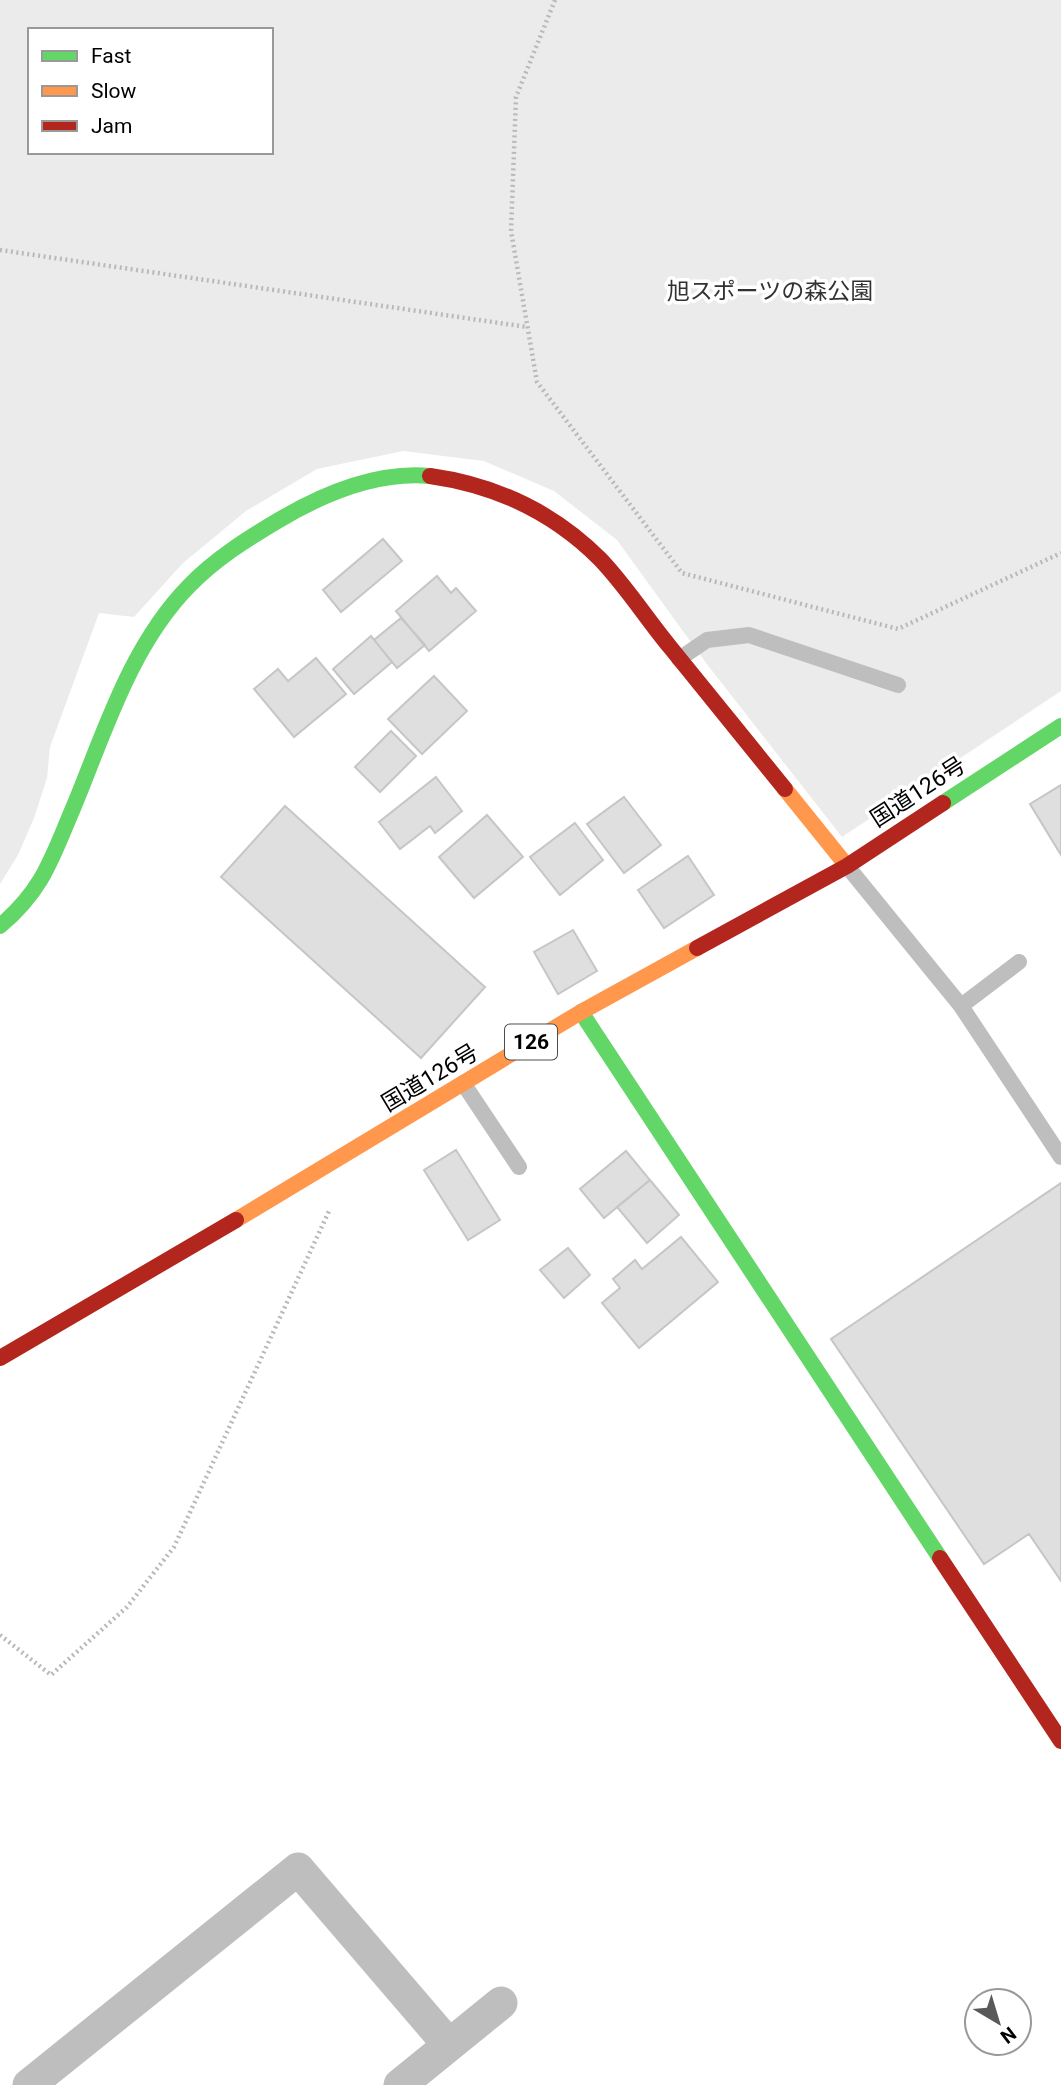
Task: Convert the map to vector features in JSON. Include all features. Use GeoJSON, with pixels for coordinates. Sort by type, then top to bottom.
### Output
{"type":"FeatureCollection","features":[{"type":"Feature","properties":{"kind":"main road"},"geometry":{"type":"LineString","coordinates":[[0,926],[19,910],[40,885],[123,688],[180,594],[226,555],[286,514],[321,495],[362,482],[407,474],[453,478],[498,491],[528,505],[592,550],[847,866]]}},
{"type":"Feature","properties":{"kind":"main road","name":"国道126号"},"geometry":{"type":"LineString","coordinates":[[0,1357],[581,1012],[847,866],[1061,726]]}},
{"type":"Feature","properties":{"kind":"main road"},"geometry":{"type":"LineString","coordinates":[[581,1012],[1061,1741]]}},
{"type":"Feature","properties":{"kind":"street"},"geometry":{"type":"LineString","coordinates":[[29,2085],[298,1869],[449,2045]]}},
{"type":"Feature","properties":{"kind":"street"},"geometry":{"type":"LineString","coordinates":[[400,2085],[501,2003]]}},
{"type":"Feature","properties":{"kind":"lane"},"geometry":{"type":"LineString","coordinates":[[680,659],[707,639],[749,635],[898,685]]}},
{"type":"Feature","properties":{"kind":"lane"},"geometry":{"type":"LineString","coordinates":[[847,866],[961,1006],[1061,1157]]}},
{"type":"Feature","properties":{"kind":"lane"},"geometry":{"type":"LineString","coordinates":[[961,1006],[1019,962]]}},
{"type":"Feature","properties":{"kind":"lane"},"geometry":{"type":"LineString","coordinates":[[463,1083],[519,1167]]}},
{"type":"Feature","properties":{"kind":"path"},"geometry":{"type":"LineString","coordinates":[[555,0],[516,97],[511,231],[537,382],[682,573],[898,629],[1061,553]]}},
{"type":"Feature","properties":{"kind":"path"},"geometry":{"type":"LineString","coordinates":[[0,250],[527,327]]}},
{"type":"Feature","properties":{"kind":"path"},"geometry":{"type":"LineString","coordinates":[[0,1635],[51,1675],[127,1607],[174,1547],[336,1197]]}},
{"type":"Feature","properties":{"kind":"green space","name":"旭スポーツの森公園"},"geometry":{"type":"Polygon","coordinates":[[[0,0],[1061,0],[1061,691],[842,837],[706,663],[617,540],[554,491],[484,461],[403,451],[317,469],[246,511],[183,563],[134,617],[99,613],[50,747],[47,778],[18,855],[0,884],[0,0]]]}},
{"type":"Feature","properties":{"kind":"building"},"geometry":{"type":"Polygon","coordinates":[[[383,539],[402,561],[341,612],[323,590],[383,539]]]}},
{"type":"Feature","properties":{"kind":"building"},"geometry":{"type":"Polygon","coordinates":[[[437,576],[451,593],[456,588],[476,611],[429,651],[396,611],[437,576]]]}},
{"type":"Feature","properties":{"kind":"building"},"geometry":{"type":"Polygon","coordinates":[[[401,618],[425,645],[397,668],[374,640],[401,618]]]}},
{"type":"Feature","properties":{"kind":"building"},"geometry":{"type":"Polygon","coordinates":[[[371,636],[392,662],[354,694],[333,669],[371,636]]]}},
{"type":"Feature","properties":{"kind":"building"},"geometry":{"type":"Polygon","coordinates":[[[316,658],[346,694],[294,737],[254,689],[278,669],[288,681],[316,658]]]}},
{"type":"Feature","properties":{"kind":"building"},"geometry":{"type":"Polygon","coordinates":[[[434,676],[467,711],[422,754],[388,719],[434,676]]]}},
{"type":"Feature","properties":{"kind":"building"},"geometry":{"type":"Polygon","coordinates":[[[391,731],[416,756],[380,792],[355,767],[391,731]]]}},
{"type":"Feature","properties":{"kind":"building"},"geometry":{"type":"Polygon","coordinates":[[[436,777],[462,811],[435,833],[430,826],[400,849],[379,822],[436,777]]]}},
{"type":"Feature","properties":{"kind":"building"},"geometry":{"type":"Polygon","coordinates":[[[1061,785],[1061,855],[1030,804],[1061,785]]]}},
{"type":"Feature","properties":{"kind":"building"},"geometry":{"type":"Polygon","coordinates":[[[624,797],[661,845],[624,873],[587,824],[624,797]]]}},
{"type":"Feature","properties":{"kind":"building"},"geometry":{"type":"Polygon","coordinates":[[[285,806],[485,987],[421,1058],[221,877],[285,806]]]}},
{"type":"Feature","properties":{"kind":"building"},"geometry":{"type":"Polygon","coordinates":[[[487,815],[523,857],[474,898],[439,857],[487,815]]]}},
{"type":"Feature","properties":{"kind":"building"},"geometry":{"type":"Polygon","coordinates":[[[575,823],[603,860],[560,895],[530,857],[575,823]]]}},
{"type":"Feature","properties":{"kind":"building"},"geometry":{"type":"Polygon","coordinates":[[[688,856],[714,895],[664,928],[638,890],[688,856]]]}},
{"type":"Feature","properties":{"kind":"building"},"geometry":{"type":"Polygon","coordinates":[[[573,930],[597,971],[558,994],[534,952],[573,930]]]}},
{"type":"Feature","properties":{"kind":"building"},"geometry":{"type":"Polygon","coordinates":[[[456,1150],[500,1220],[468,1240],[424,1170],[456,1150]]]}},
{"type":"Feature","properties":{"kind":"building"},"geometry":{"type":"Polygon","coordinates":[[[626,1151],[650,1180],[604,1218],[580,1189],[626,1151]]]}},
{"type":"Feature","properties":{"kind":"building"},"geometry":{"type":"Polygon","coordinates":[[[650,1180],[679,1215],[647,1243],[617,1207],[650,1180]]]}},
{"type":"Feature","properties":{"kind":"building"},"geometry":{"type":"Polygon","coordinates":[[[1061,1183],[1061,1581],[1029,1534],[984,1564],[831,1339],[1061,1183]]]}},
{"type":"Feature","properties":{"kind":"building"},"geometry":{"type":"Polygon","coordinates":[[[681,1237],[718,1282],[639,1348],[602,1303],[620,1288],[613,1279],[635,1260],[642,1269],[681,1237]]]}},
{"type":"Feature","properties":{"kind":"building"},"geometry":{"type":"Polygon","coordinates":[[[568,1248],[590,1275],[564,1298],[540,1270],[568,1248]]]}},
{"type":"Feature","properties":{"kind":"traffic: fast"},"geometry":{"type":"LineString","coordinates":[[0,926],[27,899],[53,857],[135,662],[169,609],[189,586],[220,558],[243,542],[314,501],[371,481],[410,475],[430,476]]}},
{"type":"Feature","properties":{"kind":"traffic: fast"},"geometry":{"type":"LineString","coordinates":[[943,803],[1061,726]]}},
{"type":"Feature","properties":{"kind":"traffic: fast"},"geometry":{"type":"LineString","coordinates":[[581,1012],[940,1558]]}},
{"type":"Feature","properties":{"kind":"traffic: slow"},"geometry":{"type":"LineString","coordinates":[[785,789],[847,866]]}},
{"type":"Feature","properties":{"kind":"traffic: slow"},"geometry":{"type":"LineString","coordinates":[[236,1220],[581,1012],[697,948]]}},
{"type":"Feature","properties":{"kind":"traffic: jam"},"geometry":{"type":"LineString","coordinates":[[430,476],[477,486],[521,503],[563,527],[582,542],[619,580],[785,789]]}},
{"type":"Feature","properties":{"kind":"traffic: jam"},"geometry":{"type":"LineString","coordinates":[[697,948],[847,866],[943,803]]}},
{"type":"Feature","properties":{"kind":"traffic: jam"},"geometry":{"type":"LineString","coordinates":[[0,1358],[236,1220]]}},
{"type":"Feature","properties":{"kind":"traffic: jam"},"geometry":{"type":"LineString","coordinates":[[940,1558],[1061,1741]]}}]}
